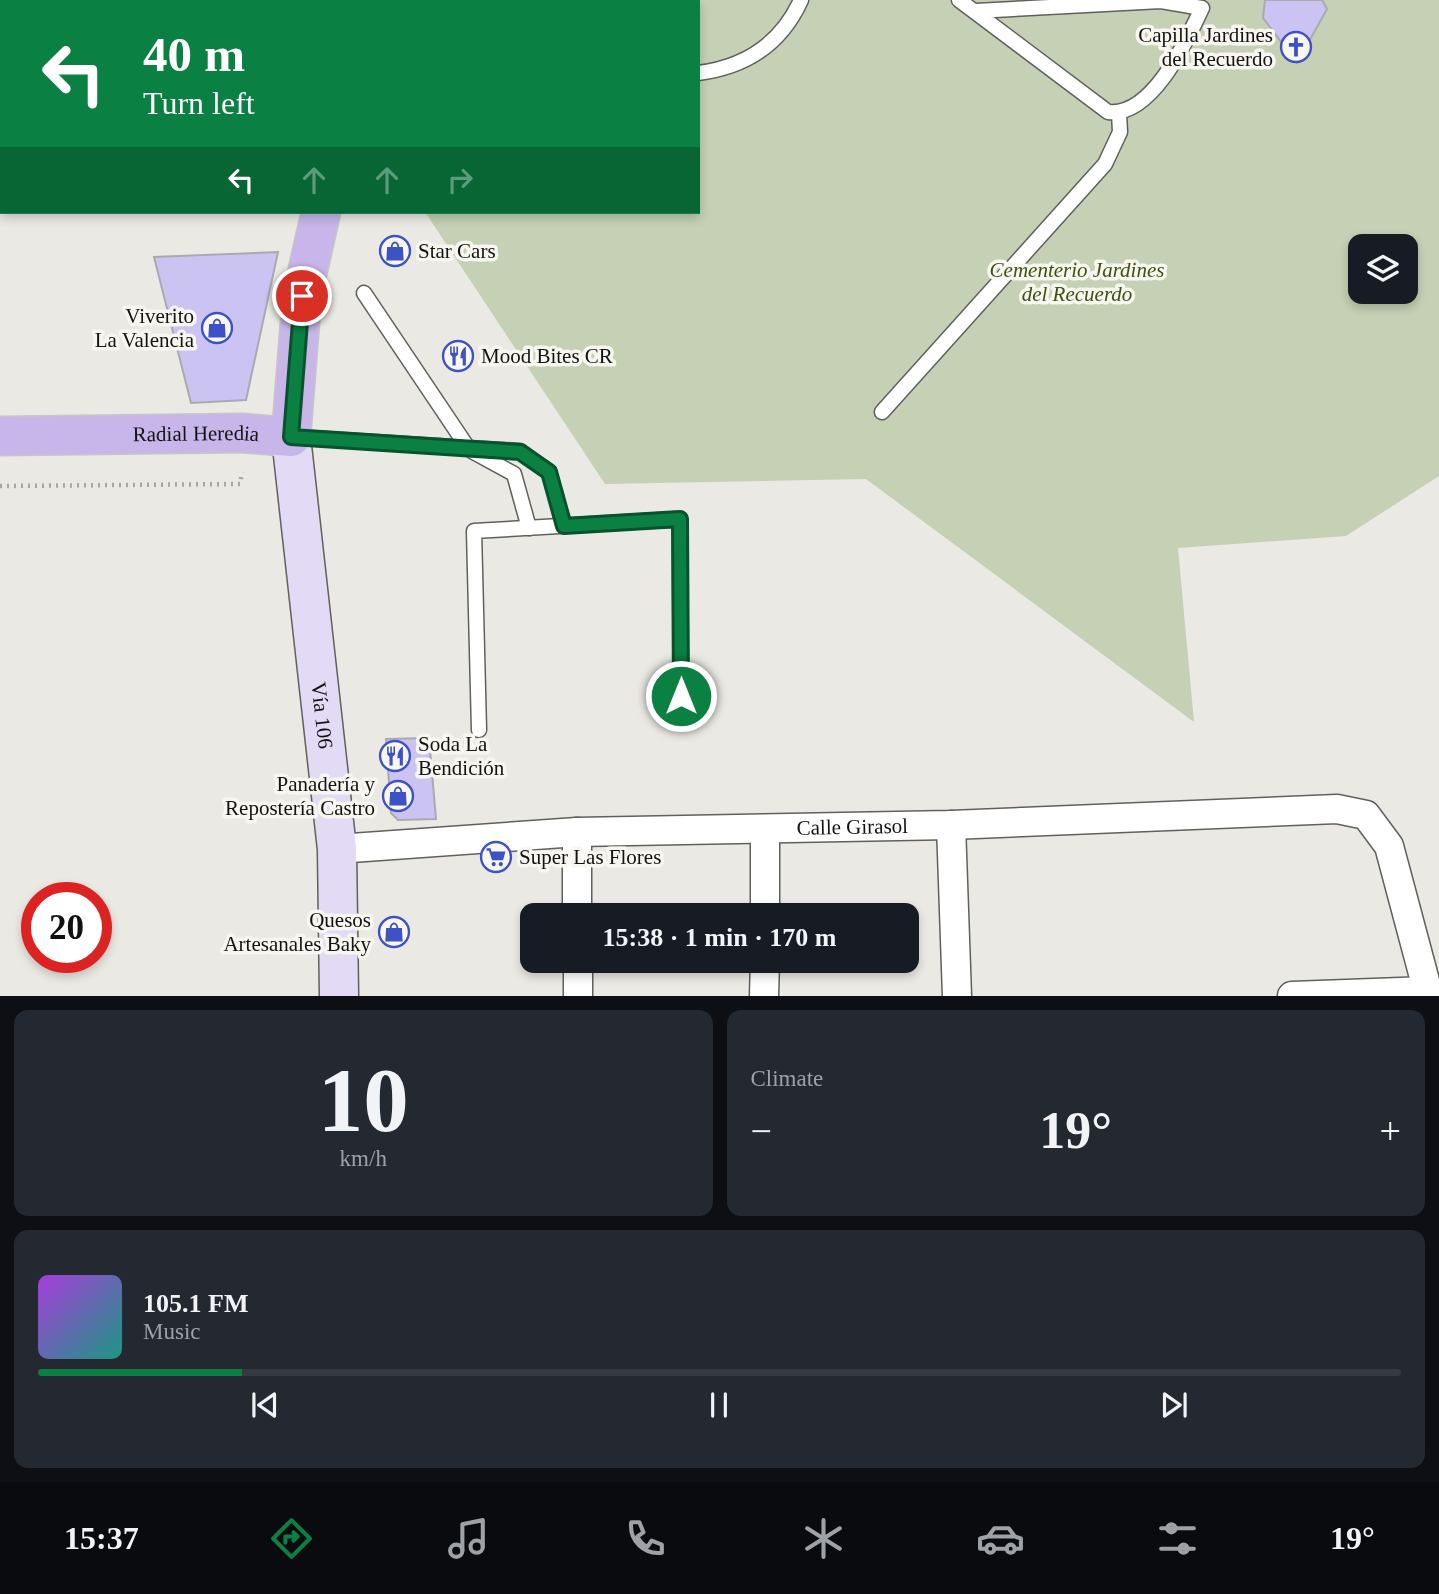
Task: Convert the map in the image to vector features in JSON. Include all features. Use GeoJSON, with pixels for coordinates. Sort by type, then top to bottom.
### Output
{"type":"FeatureCollection","features":[{"type":"Feature","properties":{"kind":"main road","name":"Radial Heredia"},"geometry":{"type":"LineString","coordinates":[[0,436],[242,433],[291,437],[302,296],[321,214]]}},
{"type":"Feature","properties":{"kind":"main road","name":"Vía 106"},"geometry":{"type":"LineString","coordinates":[[291,437],[337,849],[339,996]]}},
{"type":"Feature","properties":{"kind":"street","name":"Calle Girasol"},"geometry":{"type":"LineString","coordinates":[[337,849],[577,832],[951,825],[1336,809],[1366,815],[1389,846],[1428,993]]}},
{"type":"Feature","properties":{"kind":"street"},"geometry":{"type":"LineString","coordinates":[[951,825],[957,996]]}},
{"type":"Feature","properties":{"kind":"street"},"geometry":{"type":"LineString","coordinates":[[765,830],[765,903]]}},
{"type":"Feature","properties":{"kind":"street"},"geometry":{"type":"LineString","coordinates":[[577,832],[578,903]]}},
{"type":"Feature","properties":{"kind":"street"},"geometry":{"type":"LineString","coordinates":[[578,973],[578,996]]}},
{"type":"Feature","properties":{"kind":"street"},"geometry":{"type":"LineString","coordinates":[[764,996],[765,973]]}},
{"type":"Feature","properties":{"kind":"street"},"geometry":{"type":"LineString","coordinates":[[1292,996],[1428,993]]}},
{"type":"Feature","properties":{"kind":"lane"},"geometry":{"type":"LineString","coordinates":[[700,73],[723,70],[750,59],[774,41],[792,18],[801,0]]}},
{"type":"Feature","properties":{"kind":"lane"},"geometry":{"type":"LineString","coordinates":[[960,0],[1108,112],[1119,113],[1146,97],[1169,70],[1203,4],[1161,1],[976,11]]}},
{"type":"Feature","properties":{"kind":"lane"},"geometry":{"type":"LineString","coordinates":[[882,412],[1105,164],[1120,132],[1119,113]]}},
{"type":"Feature","properties":{"kind":"lane"},"geometry":{"type":"LineString","coordinates":[[364,293],[468,448],[514,474],[529,528]]}},
{"type":"Feature","properties":{"kind":"lane"},"geometry":{"type":"LineString","coordinates":[[291,437],[520,452],[549,472],[564,526]]}},
{"type":"Feature","properties":{"kind":"lane"},"geometry":{"type":"LineString","coordinates":[[479,730],[474,531],[680,519],[681,721]]}},
{"type":"Feature","properties":{"kind":"path"},"geometry":{"type":"LineString","coordinates":[[0,486],[240,484],[242,472]]}},
{"type":"Feature","properties":{"kind":"green space","name":"Cementerio Jardines del Recuerdo"},"geometry":{"type":"Polygon","coordinates":[[[700,0],[1439,0],[1439,476],[1346,536],[1178,548],[1194,722],[866,479],[605,484],[426,214],[700,214],[700,0]]]}},
{"type":"Feature","properties":{"kind":"building","name":"Capilla Jardines del Recuerdo"},"geometry":{"type":"Polygon","coordinates":[[[1265,0],[1322,0],[1327,9],[1297,63],[1263,18],[1265,0]]]}},
{"type":"Feature","properties":{"kind":"building","name":"Viverito La Valencia"},"geometry":{"type":"Polygon","coordinates":[[[278,252],[246,400],[191,403],[154,257],[278,252]]]}},
{"type":"Feature","properties":{"kind":"building"},"geometry":{"type":"Polygon","coordinates":[[[429,738],[436,819],[398,820],[391,813],[386,739],[429,738]]]}},
{"type":"Feature","properties":{"kind":"place","name":"Capilla Jardines del Recuerdo"},"geometry":{"type":"Point","coordinates":[1296,47]}},
{"type":"Feature","properties":{"kind":"place","name":"Star Cars"},"geometry":{"type":"Point","coordinates":[395,251]}},
{"type":"Feature","properties":{"kind":"place","name":"Viverito La Valencia"},"geometry":{"type":"Point","coordinates":[217,328]}},
{"type":"Feature","properties":{"kind":"place","name":"Mood Bites CR"},"geometry":{"type":"Point","coordinates":[458,356]}},
{"type":"Feature","properties":{"kind":"place","name":"Soda La Bendición"},"geometry":{"type":"Point","coordinates":[395,756]}},
{"type":"Feature","properties":{"kind":"place","name":"Panadería y Repostería Castro"},"geometry":{"type":"Point","coordinates":[398,796]}},
{"type":"Feature","properties":{"kind":"place","name":"Super Las Flores"},"geometry":{"type":"Point","coordinates":[496,857]}},
{"type":"Feature","properties":{"kind":"place","name":"Quesos Artesanales Baky"},"geometry":{"type":"Point","coordinates":[394,932]}},
{"type":"Feature","properties":{"kind":"route"},"geometry":{"type":"LineString","coordinates":[[302,296],[291,437],[520,452],[549,472],[564,526],[680,519],[681,696]]}}]}
